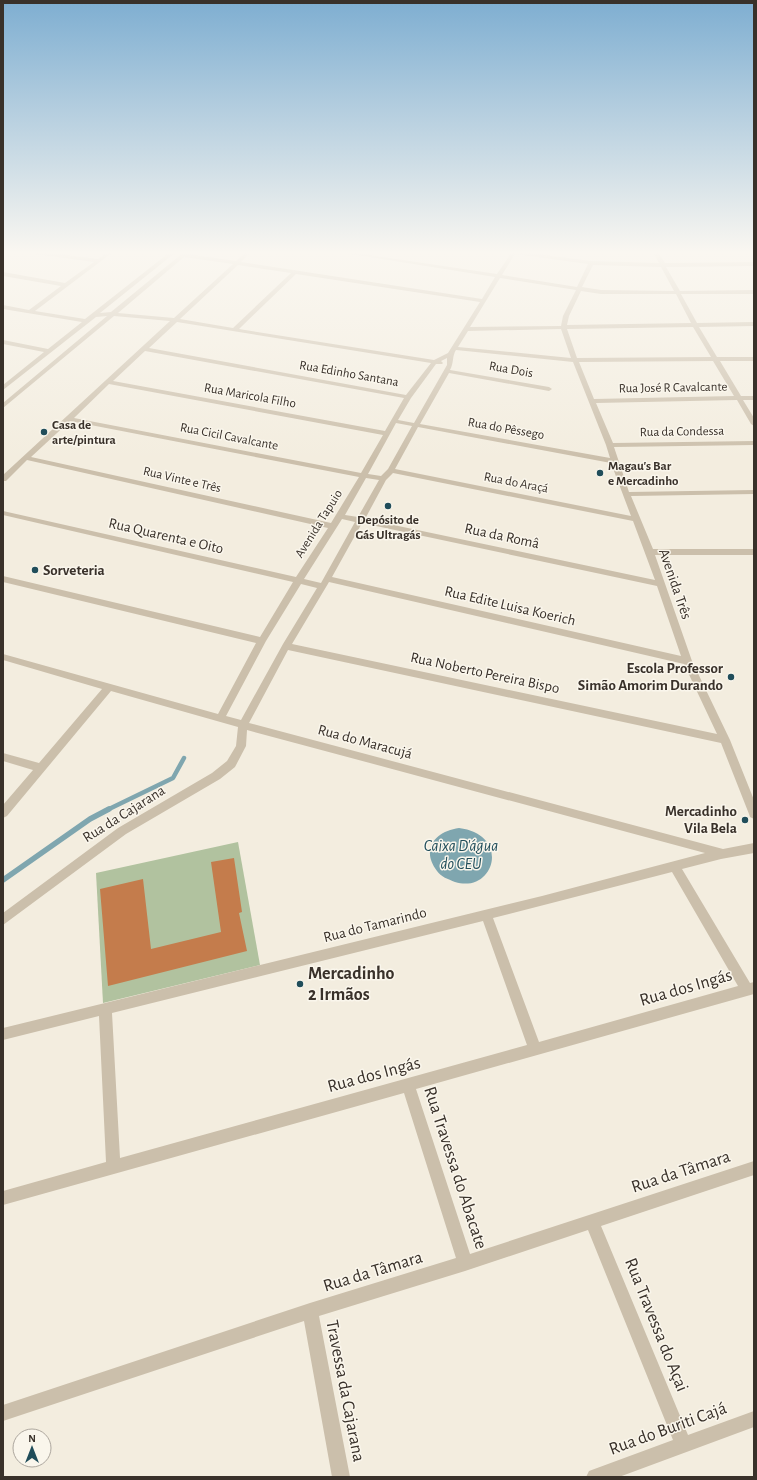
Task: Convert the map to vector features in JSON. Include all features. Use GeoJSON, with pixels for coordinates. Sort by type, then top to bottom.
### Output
{"type":"FeatureCollection","features":[{"type":"Feature","properties":{"kind":"street"},"geometry":{"type":"LineString","coordinates":[[4,386],[86,321]]}},
{"type":"Feature","properties":{"kind":"street"},"geometry":{"type":"LineString","coordinates":[[3,406],[105,321]]}},
{"type":"Feature","properties":{"kind":"street"},"geometry":{"type":"LineString","coordinates":[[3,479],[70,419],[174,321]]}},
{"type":"Feature","properties":{"kind":"street","name":"Rua Dois"},"geometry":{"type":"LineString","coordinates":[[181,321],[435,362],[448,368],[549,389]]}},
{"type":"Feature","properties":{"kind":"street"},"geometry":{"type":"LineString","coordinates":[[234,330],[243,321]]}},
{"type":"Feature","properties":{"kind":"street"},"geometry":{"type":"LineString","coordinates":[[243,725],[286,646],[325,582],[384,479],[391,470],[448,368],[452,351],[470,321]]}},
{"type":"Feature","properties":{"kind":"street"},"geometry":{"type":"LineString","coordinates":[[564,328],[565,321]]}},
{"type":"Feature","properties":{"kind":"street"},"geometry":{"type":"LineString","coordinates":[[693,321],[717,359],[754,424]]}},
{"type":"Feature","properties":{"kind":"street"},"geometry":{"type":"LineString","coordinates":[[465,329],[754,324]]}},
{"type":"Feature","properties":{"kind":"street","name":"Avenida Três"},"geometry":{"type":"LineString","coordinates":[[564,328],[575,360],[610,445],[626,494],[650,552],[659,584],[687,660],[725,740],[754,814]]}},
{"type":"Feature","properties":{"kind":"street"},"geometry":{"type":"LineString","coordinates":[[3,342],[49,350]]}},
{"type":"Feature","properties":{"kind":"street","name":"Rua Edinho Santana"},"geometry":{"type":"LineString","coordinates":[[144,349],[408,397]]}},
{"type":"Feature","properties":{"kind":"street"},"geometry":{"type":"LineString","coordinates":[[452,351],[575,360],[754,359]]}},
{"type":"Feature","properties":{"kind":"street","name":"Avenida Tapuio"},"geometry":{"type":"LineString","coordinates":[[221,718],[262,641],[332,526],[340,516],[408,397],[435,362],[452,351]]}},
{"type":"Feature","properties":{"kind":"street"},"geometry":{"type":"LineString","coordinates":[[27,368],[44,372]]}},
{"type":"Feature","properties":{"kind":"street","name":"Rua Maricola Filho"},"geometry":{"type":"LineString","coordinates":[[108,382],[387,434]]}},
{"type":"Feature","properties":{"kind":"street","name":"Rua José R Cavalcante"},"geometry":{"type":"LineString","coordinates":[[592,401],[754,398]]}},
{"type":"Feature","properties":{"kind":"street","name":"Rua Cicil Cavalcante"},"geometry":{"type":"LineString","coordinates":[[70,419],[384,479]]}},
{"type":"Feature","properties":{"kind":"street","name":"Rua do Pêssego"},"geometry":{"type":"LineString","coordinates":[[394,421],[614,461]]}},
{"type":"Feature","properties":{"kind":"street","name":"Rua da Condessa"},"geometry":{"type":"LineString","coordinates":[[610,445],[754,443]]}},
{"type":"Feature","properties":{"kind":"street","name":"Rua Vinte e Três"},"geometry":{"type":"LineString","coordinates":[[26,458],[332,526]]}},
{"type":"Feature","properties":{"kind":"street","name":"Rua do Araçá"},"geometry":{"type":"LineString","coordinates":[[391,470],[636,519]]}},
{"type":"Feature","properties":{"kind":"street"},"geometry":{"type":"LineString","coordinates":[[626,494],[754,492]]}},
{"type":"Feature","properties":{"kind":"street","name":"Rua Quarenta e Oito"},"geometry":{"type":"LineString","coordinates":[[3,513],[298,581],[325,582]]}},
{"type":"Feature","properties":{"kind":"street","name":"Rua da Româ"},"geometry":{"type":"LineString","coordinates":[[340,516],[659,584]]}},
{"type":"Feature","properties":{"kind":"street"},"geometry":{"type":"LineString","coordinates":[[650,552],[754,552]]}},
{"type":"Feature","properties":{"kind":"street"},"geometry":{"type":"LineString","coordinates":[[3,580],[262,641]]}},
{"type":"Feature","properties":{"kind":"street","name":"Rua Edite Luisa Koerich"},"geometry":{"type":"LineString","coordinates":[[325,582],[687,660]]}},
{"type":"Feature","properties":{"kind":"street","name":"Rua Noberto Pereira Bispo"},"geometry":{"type":"LineString","coordinates":[[286,646],[725,740]]}},
{"type":"Feature","properties":{"kind":"street","name":"Rua do Maracujá"},"geometry":{"type":"LineString","coordinates":[[3,657],[243,725],[721,854]]}},
{"type":"Feature","properties":{"kind":"street"},"geometry":{"type":"LineString","coordinates":[[3,813],[109,687]]}},
{"type":"Feature","properties":{"kind":"street","name":"Rua da Cajarana"},"geometry":{"type":"LineString","coordinates":[[3,920],[122,831],[216,776],[227,768],[235,759],[241,746],[243,725]]}},
{"type":"Feature","properties":{"kind":"street"},"geometry":{"type":"LineString","coordinates":[[3,757],[40,768]]}},
{"type":"Feature","properties":{"kind":"street","name":"Rua do Tamarindo"},"geometry":{"type":"LineString","coordinates":[[3,1034],[721,854],[753,850]]}},
{"type":"Feature","properties":{"kind":"street"},"geometry":{"type":"LineString","coordinates":[[674,866],[751,989]]}},
{"type":"Feature","properties":{"kind":"street"},"geometry":{"type":"LineString","coordinates":[[486,914],[535,1049]]}},
{"type":"Feature","properties":{"kind":"street","name":"Rua dos Ingás"},"geometry":{"type":"LineString","coordinates":[[3,1198],[113,1166],[751,989]]}},
{"type":"Feature","properties":{"kind":"street"},"geometry":{"type":"LineString","coordinates":[[106,1008],[113,1166]]}},
{"type":"Feature","properties":{"kind":"street","name":"Rua Travessa do Abacate"},"geometry":{"type":"LineString","coordinates":[[408,1084],[465,1263]]}},
{"type":"Feature","properties":{"kind":"street","name":"Rua da Tâmara"},"geometry":{"type":"LineString","coordinates":[[3,1413],[310,1311],[465,1263],[754,1168]]}},
{"type":"Feature","properties":{"kind":"street","name":"Rua Travessa do Açai"},"geometry":{"type":"LineString","coordinates":[[592,1221],[684,1445]]}},
{"type":"Feature","properties":{"kind":"street","name":"Travessa da Cajarana"},"geometry":{"type":"LineString","coordinates":[[310,1311],[341,1477]]}},
{"type":"Feature","properties":{"kind":"street","name":"Rua do Buriti Cajá"},"geometry":{"type":"LineString","coordinates":[[595,1477],[754,1419]]}},
{"type":"Feature","properties":{"kind":"green space"},"geometry":{"type":"Polygon","coordinates":[[[238,842],[260,965],[103,1003],[96,873],[238,842]]]}},
{"type":"Feature","properties":{"kind":"water","name":"Caixa D'água do CEU"},"geometry":{"type":"Polygon","coordinates":[[[459,828],[476,833],[486,841],[491,851],[492,862],[487,872],[480,880],[469,883],[455,882],[441,875],[432,863],[430,849],[433,842],[443,833],[459,828]]]}},
{"type":"Feature","properties":{"kind":"building"},"geometry":{"type":"Polygon","coordinates":[[[234,858],[242,912],[239,913],[247,951],[108,986],[100,889],[143,879],[151,949],[221,932],[211,862],[234,858]]]}},
{"type":"Feature","properties":{"kind":"waterway"},"geometry":{"type":"LineString","coordinates":[[108,809],[173,778],[184,758]]}},
{"type":"Feature","properties":{"kind":"waterway"},"geometry":{"type":"LineString","coordinates":[[3,880],[90,819],[108,809]]}},
{"type":"Feature","properties":{"kind":"place","name":"Casa de arte/pintura"},"geometry":{"type":"Point","coordinates":[44,432]}},
{"type":"Feature","properties":{"kind":"place","name":"Magau's Bar e Mercadinho"},"geometry":{"type":"Point","coordinates":[600,473]}},
{"type":"Feature","properties":{"kind":"place","name":"Depósito de Gás Ultragás"},"geometry":{"type":"Point","coordinates":[388,506]}},
{"type":"Feature","properties":{"kind":"place","name":"Sorveteria"},"geometry":{"type":"Point","coordinates":[35,570]}},
{"type":"Feature","properties":{"kind":"place","name":"Escola Professor Simão Amorim Durando"},"geometry":{"type":"Point","coordinates":[731,677]}},
{"type":"Feature","properties":{"kind":"place","name":"Mercadinho Vila Bela"},"geometry":{"type":"Point","coordinates":[745,820]}},
{"type":"Feature","properties":{"kind":"place","name":"Mercadinho 2 Irmãos"},"geometry":{"type":"Point","coordinates":[300,984]}}]}
